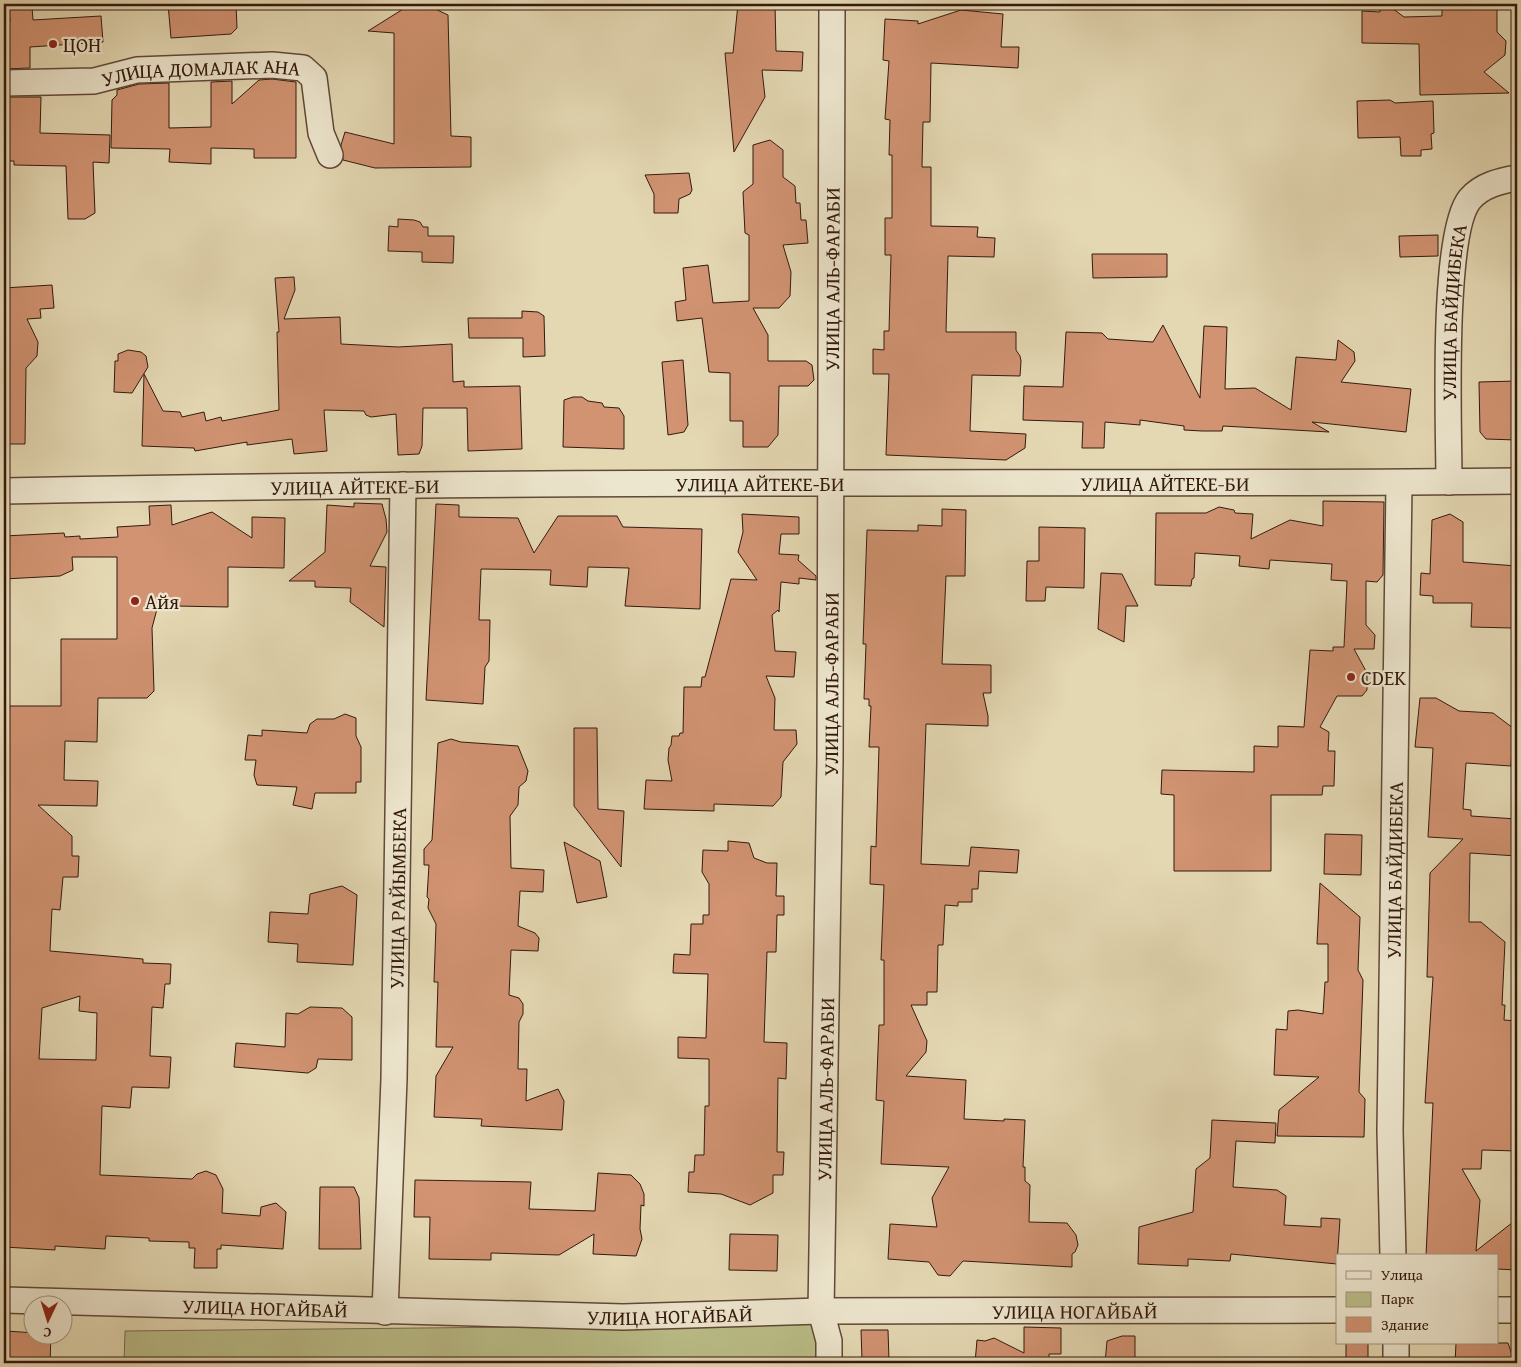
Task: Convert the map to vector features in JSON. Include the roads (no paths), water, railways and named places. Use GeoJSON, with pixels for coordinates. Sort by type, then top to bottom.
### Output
{"type":"FeatureCollection","features":[{"type":"Feature","properties":{"kind":"street","name":"УЛИЦА АЛЬ-ФАРАБИ"},"geometry":{"type":"LineString","coordinates":[[829,1363],[829,1341],[821,1311],[830,761],[832,4]]}},
{"type":"Feature","properties":{"kind":"street","name":"УЛИЦА ДОМАЛАК АНА"},"geometry":{"type":"LineString","coordinates":[[4,83],[94,81],[137,70],[272,65],[303,68],[314,78],[321,133],[330,155]]}},
{"type":"Feature","properties":{"kind":"street","name":"УЛИЦА БАЙДИБЕКА"},"geometry":{"type":"LineString","coordinates":[[1449,482],[1449,332],[1455,241],[1462,212],[1469,200],[1483,188],[1517,178]]}},
{"type":"Feature","properties":{"kind":"street","name":"УЛИЦА АЙТЕКЕ-БИ"},"geometry":{"type":"LineString","coordinates":[[4,491],[403,485],[830,483],[1399,484],[1517,481]]}},
{"type":"Feature","properties":{"kind":"street","name":"УЛИЦА БАЙДИБЕКА"},"geometry":{"type":"LineString","coordinates":[[1393,1254],[1390,1130],[1399,484]]}},
{"type":"Feature","properties":{"kind":"street","name":"УЛИЦА РАЙЫМБЕКА"},"geometry":{"type":"LineString","coordinates":[[385,1312],[394,1079],[403,485]]}},
{"type":"Feature","properties":{"kind":"street","name":"УЛИЦА НОГАЙБАЙ"},"geometry":{"type":"LineString","coordinates":[[4,1300],[385,1312],[622,1317],[821,1311],[1336,1310]]}},
{"type":"Feature","properties":{"kind":"street"},"geometry":{"type":"LineString","coordinates":[[1498,1310],[1517,1310]]}},
{"type":"Feature","properties":{"kind":"street"},"geometry":{"type":"LineString","coordinates":[[1396,1344],[1396,1363]]}},
{"type":"Feature","properties":{"kind":"place","name":"ЦОН"},"geometry":{"type":"Point","coordinates":[53,44]}},
{"type":"Feature","properties":{"kind":"place","name":"Айя"},"geometry":{"type":"Point","coordinates":[135,601]}},
{"type":"Feature","properties":{"kind":"place","name":"CDEK"},"geometry":{"type":"Point","coordinates":[1351,677]}}]}
